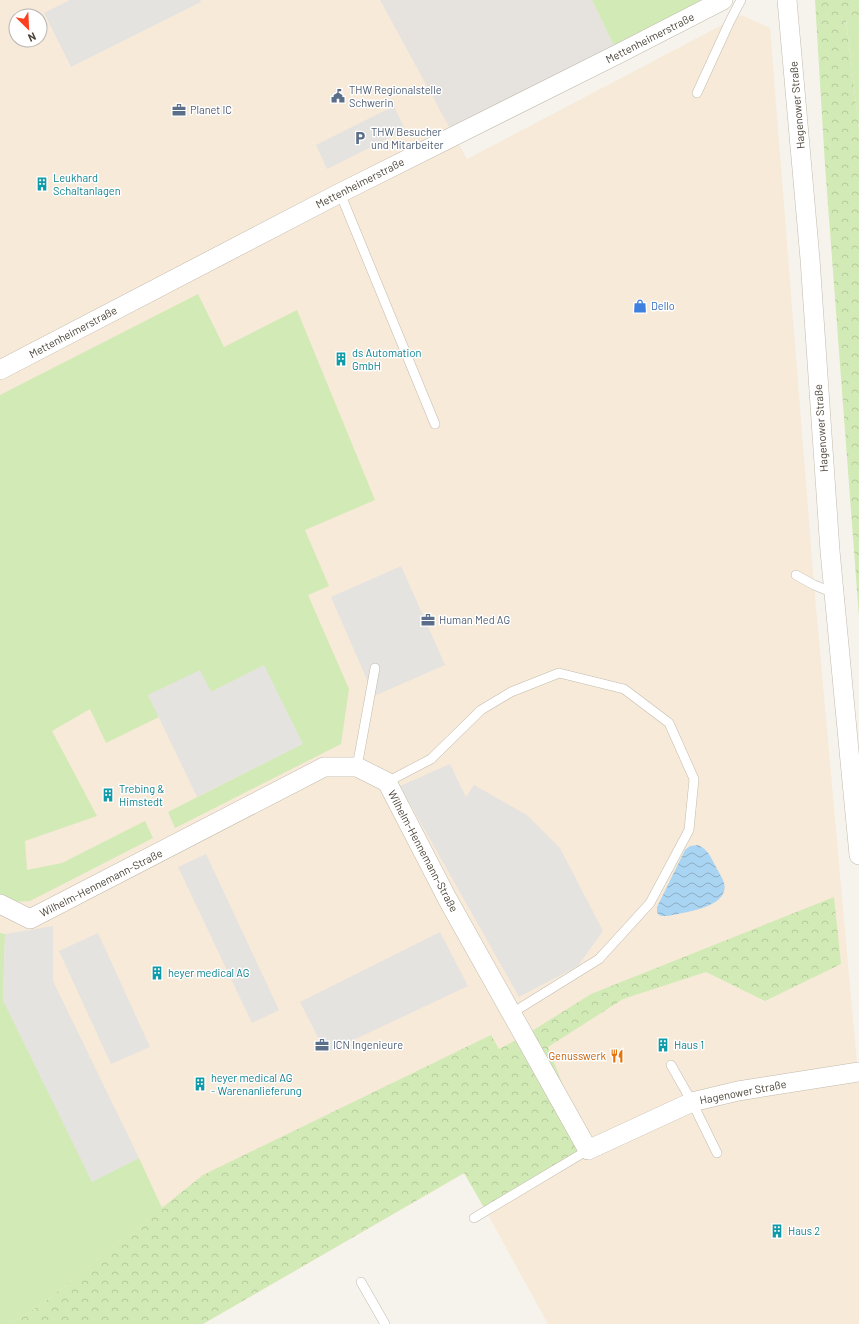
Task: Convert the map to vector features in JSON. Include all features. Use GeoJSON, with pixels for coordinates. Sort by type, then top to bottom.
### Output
{"type":"FeatureCollection","features":[{"type":"Feature","properties":{"kind":"street","name":"Mettenheimerstraße"},"geometry":{"type":"LineString","coordinates":[[0,370],[340,193],[611,58],[723,0]]}},
{"type":"Feature","properties":{"kind":"street","name":"Hagenower Straße"},"geometry":{"type":"LineString","coordinates":[[787,0],[810,259],[830,551],[859,855]]}},
{"type":"Feature","properties":{"kind":"street","name":"Wilhelm-Hennemann-Straße"},"geometry":{"type":"LineString","coordinates":[[0,904],[30,919],[324,767],[357,767],[387,782],[448,900],[588,1150]]}},
{"type":"Feature","properties":{"kind":"street","name":"Hagenower Straße"},"geometry":{"type":"LineString","coordinates":[[588,1150],[692,1102],[738,1092],[859,1072]]}},
{"type":"Feature","properties":{"kind":"lane"},"geometry":{"type":"LineString","coordinates":[[697,93],[730,20],[741,0]]}},
{"type":"Feature","properties":{"kind":"lane"},"geometry":{"type":"LineString","coordinates":[[340,193],[435,424]]}},
{"type":"Feature","properties":{"kind":"lane"},"geometry":{"type":"LineString","coordinates":[[796,575],[814,585],[834,593]]}},
{"type":"Feature","properties":{"kind":"lane"},"geometry":{"type":"LineString","coordinates":[[357,767],[375,668]]}},
{"type":"Feature","properties":{"kind":"lane"},"geometry":{"type":"LineString","coordinates":[[387,782],[431,759],[481,710],[511,692],[559,673],[624,689],[669,723],[694,779],[689,830],[650,903],[599,959],[512,1013]]}},
{"type":"Feature","properties":{"kind":"lane"},"geometry":{"type":"LineString","coordinates":[[671,1065],[692,1102],[717,1153]]}},
{"type":"Feature","properties":{"kind":"lane"},"geometry":{"type":"LineString","coordinates":[[474,1218],[588,1150]]}},
{"type":"Feature","properties":{"kind":"lane"},"geometry":{"type":"LineString","coordinates":[[361,1282],[385,1324]]}},
{"type":"Feature","properties":{"kind":"shaded area"},"geometry":{"type":"Polygon","coordinates":[[[0,0],[380,0],[467,159],[741,15],[770,28],[814,585],[859,1086],[859,1324],[548,1324],[465,1173],[203,1324],[0,1324],[0,0]]]}},
{"type":"Feature","properties":{"kind":"shaded area"},"geometry":{"type":"Polygon","coordinates":[[[70,0],[200,0],[201,2],[71,67],[48,21],[48,11],[70,0]]]}},
{"type":"Feature","properties":{"kind":"shaded area"},"geometry":{"type":"Polygon","coordinates":[[[380,0],[592,0],[618,54],[454,136],[380,0]]]}},
{"type":"Feature","properties":{"kind":"shaded area","name":"THW Besucher und Mitarbeiter"},"geometry":{"type":"Polygon","coordinates":[[[394,106],[405,130],[327,169],[316,145],[394,106]]]}},
{"type":"Feature","properties":{"kind":"shaded area"},"geometry":{"type":"Polygon","coordinates":[[[401,566],[445,665],[374,696],[331,597],[401,566]]]}},
{"type":"Feature","properties":{"kind":"shaded area"},"geometry":{"type":"Polygon","coordinates":[[[264,665],[303,744],[197,797],[148,695],[200,670],[211,692],[264,665]]]}},
{"type":"Feature","properties":{"kind":"shaded area"},"geometry":{"type":"Polygon","coordinates":[[[450,764],[466,797],[474,785],[527,815],[560,848],[603,931],[578,966],[519,997],[400,786],[450,764]]]}},
{"type":"Feature","properties":{"kind":"shaded area"},"geometry":{"type":"Polygon","coordinates":[[[206,854],[279,1010],[252,1023],[178,867],[206,854]]]}},
{"type":"Feature","properties":{"kind":"shaded area"},"geometry":{"type":"Polygon","coordinates":[[[53,926],[53,981],[139,1158],[92,1182],[3,1000],[5,934],[53,926]]]}},
{"type":"Feature","properties":{"kind":"shaded area"},"geometry":{"type":"Polygon","coordinates":[[[440,932],[468,986],[326,1053],[300,1002],[440,932]]]}},
{"type":"Feature","properties":{"kind":"shaded area"},"geometry":{"type":"Polygon","coordinates":[[[98,933],[150,1047],[111,1064],[59,951],[98,933]]]}},
{"type":"Feature","properties":{"kind":"green space"},"geometry":{"type":"Polygon","coordinates":[[[592,0],[723,0],[618,54],[592,0]]]}},
{"type":"Feature","properties":{"kind":"green space"},"geometry":{"type":"Polygon","coordinates":[[[815,0],[859,0],[859,17],[846,20],[859,130],[859,617],[825,165],[815,0]]]}},
{"type":"Feature","properties":{"kind":"green space"},"geometry":{"type":"Polygon","coordinates":[[[859,17],[859,130],[846,19],[859,17]]]}},
{"type":"Feature","properties":{"kind":"green space"},"geometry":{"type":"Polygon","coordinates":[[[198,294],[224,347],[297,310],[375,500],[305,530],[329,586],[308,595],[349,689],[341,744],[175,828],[168,812],[302,744],[264,666],[211,692],[148,695],[159,717],[106,743],[90,709],[52,731],[97,816],[25,841],[27,870],[62,863],[145,821],[153,838],[30,901],[8,902],[0,895],[0,395],[198,294]]]}},
{"type":"Feature","properties":{"kind":"green space"},"geometry":{"type":"Polygon","coordinates":[[[834,897],[841,964],[765,1001],[706,972],[623,999],[548,1047],[588,1150],[486,1211],[464,1173],[203,1324],[10,1324],[42,1304],[203,1175],[491,1035],[499,1049],[524,1036],[591,994],[834,897]]]}},
{"type":"Feature","properties":{"kind":"green space"},"geometry":{"type":"Polygon","coordinates":[[[0,933],[5,934],[3,1000],[92,1181],[139,1158],[162,1208],[42,1304],[10,1324],[0,1324],[0,933]]]}},
{"type":"Feature","properties":{"kind":"water"},"geometry":{"type":"Polygon","coordinates":[[[698,845],[705,849],[723,880],[724,889],[721,896],[715,902],[706,907],[668,916],[661,916],[657,913],[657,907],[685,850],[690,846],[698,845]]]}},
{"type":"Feature","properties":{"kind":"place","name":"THW Regionalstelle Schwerin"},"geometry":{"type":"Point","coordinates":[338,96]}},
{"type":"Feature","properties":{"kind":"place","name":"Planet IC"},"geometry":{"type":"Point","coordinates":[179,110]}},
{"type":"Feature","properties":{"kind":"place","name":"THW Besucher und Mitarbeiter"},"geometry":{"type":"Point","coordinates":[360,138]}},
{"type":"Feature","properties":{"kind":"place","name":"Leukhard Schaltanlagen"},"geometry":{"type":"Point","coordinates":[42,184]}},
{"type":"Feature","properties":{"kind":"place","name":"Dello"},"geometry":{"type":"Point","coordinates":[640,306]}},
{"type":"Feature","properties":{"kind":"place","name":"ds Automation GmbH"},"geometry":{"type":"Point","coordinates":[341,359]}},
{"type":"Feature","properties":{"kind":"place","name":"Human Med AG"},"geometry":{"type":"Point","coordinates":[428,620]}},
{"type":"Feature","properties":{"kind":"place","name":"Trebing & Himstedt"},"geometry":{"type":"Point","coordinates":[108,795]}},
{"type":"Feature","properties":{"kind":"place","name":"heyer medical AG"},"geometry":{"type":"Point","coordinates":[157,973]}},
{"type":"Feature","properties":{"kind":"place","name":"ICN Ingenieure"},"geometry":{"type":"Point","coordinates":[322,1045]}},
{"type":"Feature","properties":{"kind":"place","name":"Haus 1"},"geometry":{"type":"Point","coordinates":[663,1045]}},
{"type":"Feature","properties":{"kind":"place","name":"Genusswerk"},"geometry":{"type":"Point","coordinates":[617,1056]}},
{"type":"Feature","properties":{"kind":"place","name":"heyer medical AG - Warenanlieferung"},"geometry":{"type":"Point","coordinates":[200,1084]}},
{"type":"Feature","properties":{"kind":"place","name":"Haus 2"},"geometry":{"type":"Point","coordinates":[777,1231]}}]}
